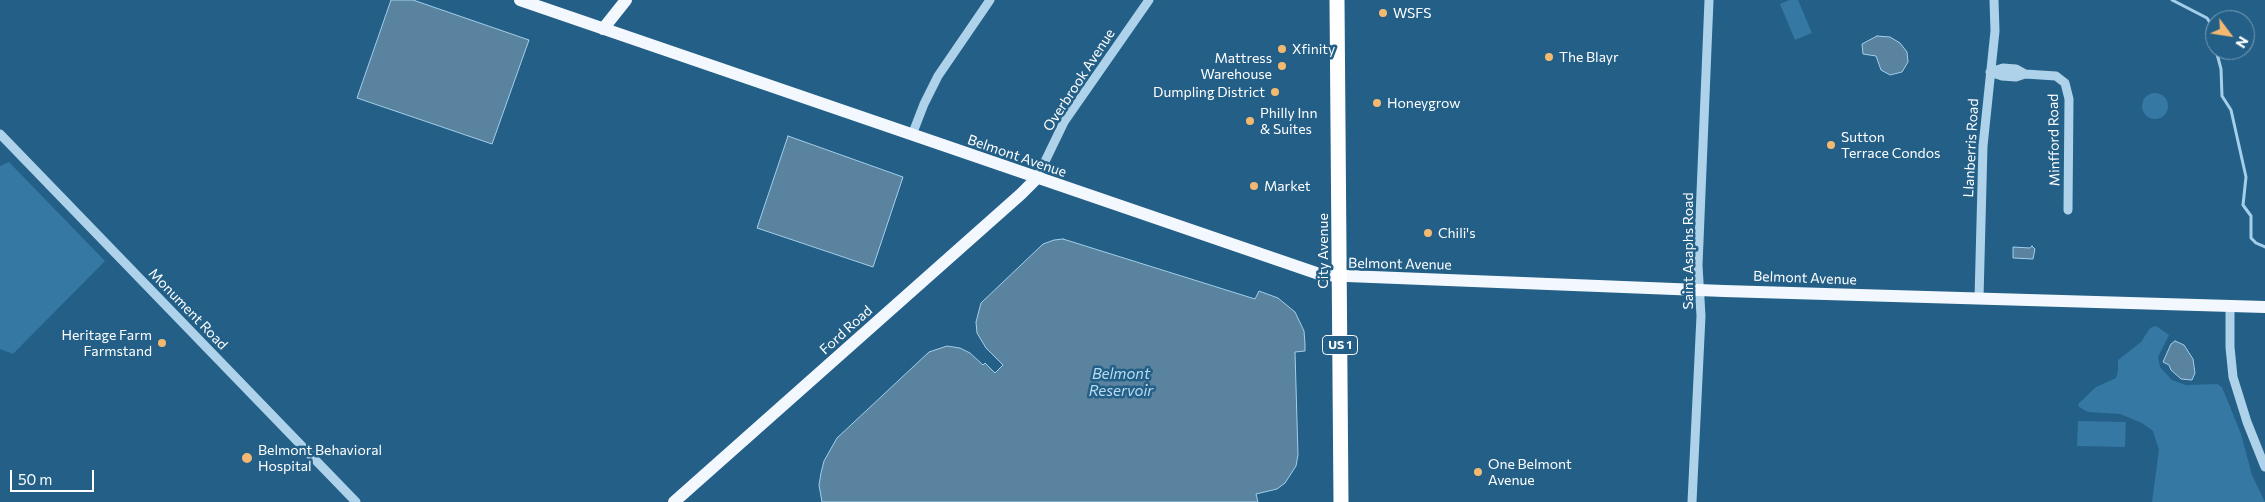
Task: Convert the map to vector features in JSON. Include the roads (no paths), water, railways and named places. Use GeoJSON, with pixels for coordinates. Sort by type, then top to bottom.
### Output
{"type":"FeatureCollection","features":[{"type":"Feature","properties":{"kind":"highway","name":"City Avenue"},"geometry":{"type":"LineString","coordinates":[[1337,0],[1341,502]]}},
{"type":"Feature","properties":{"kind":"main road","name":"Belmont Avenue"},"geometry":{"type":"LineString","coordinates":[[520,0],[1316,274],[1340,277],[2265,307]]}},
{"type":"Feature","properties":{"kind":"main road"},"geometry":{"type":"LineString","coordinates":[[603,28],[626,0]]}},
{"type":"Feature","properties":{"kind":"main road","name":"Ford Road"},"geometry":{"type":"LineString","coordinates":[[674,502],[1037,178]]}},
{"type":"Feature","properties":{"kind":"street"},"geometry":{"type":"LineString","coordinates":[[912,135],[924,104],[938,76],[990,0]]}},
{"type":"Feature","properties":{"kind":"street","name":"Overbrook Avenue"},"geometry":{"type":"LineString","coordinates":[[1037,178],[1064,122],[1148,0]]}},
{"type":"Feature","properties":{"kind":"street","name":"Saint Asaphs Road"},"geometry":{"type":"LineString","coordinates":[[1692,502],[1701,316],[1698,265],[1710,0]]}},
{"type":"Feature","properties":{"kind":"street","name":"Llanberris Road"},"geometry":{"type":"LineString","coordinates":[[1980,298],[1983,146],[1995,26],[1994,0]]}},
{"type":"Feature","properties":{"kind":"street","name":"Minfford Road"},"geometry":{"type":"LineString","coordinates":[[1990,72],[2003,68],[2016,69],[2025,74],[2056,76],[2062,79],[2068,88],[2068,210]]}},
{"type":"Feature","properties":{"kind":"street","name":"Monument Road"},"geometry":{"type":"LineString","coordinates":[[0,134],[356,502]]}},
{"type":"Feature","properties":{"kind":"street"},"geometry":{"type":"LineString","coordinates":[[2230,306],[2230,347],[2233,377],[2247,422],[2265,467]]}},
{"type":"Feature","properties":{"kind":"water"},"geometry":{"type":"Polygon","coordinates":[[[391,0],[413,0],[529,40],[492,144],[357,98],[391,0]]]}},
{"type":"Feature","properties":{"kind":"water"},"geometry":{"type":"Polygon","coordinates":[[[1877,36],[1890,37],[1900,43],[1907,52],[1908,62],[1902,72],[1890,75],[1881,70],[1876,56],[1863,54],[1862,44],[1877,36]]]}},
{"type":"Feature","properties":{"kind":"water"},"geometry":{"type":"Polygon","coordinates":[[[788,136],[903,177],[873,267],[757,228],[788,136]]]}},
{"type":"Feature","properties":{"kind":"water","name":"Belmont Reservoir"},"geometry":{"type":"Polygon","coordinates":[[[1063,239],[1255,299],[1259,291],[1278,298],[1295,312],[1304,331],[1305,351],[1295,352],[1298,455],[1296,466],[1285,483],[1277,489],[1256,494],[1258,502],[822,502],[819,485],[821,473],[824,461],[837,438],[929,352],[947,346],[960,348],[970,353],[983,365],[985,363],[995,373],[1003,365],[986,348],[977,333],[976,322],[981,303],[1043,244],[1063,239]]]}},
{"type":"Feature","properties":{"kind":"water"},"geometry":{"type":"Polygon","coordinates":[[[2032,246],[2035,249],[2033,259],[2013,258],[2013,247],[2030,248],[2032,246]]]}},
{"type":"Feature","properties":{"kind":"water"},"geometry":{"type":"Polygon","coordinates":[[[2175,341],[2184,345],[2193,359],[2195,373],[2192,380],[2181,379],[2171,370],[2169,365],[2163,362],[2171,344],[2175,341]]]}},
{"type":"Feature","properties":{"kind":"waterway"},"geometry":{"type":"LineString","coordinates":[[2172,0],[2205,17]]}},
{"type":"Feature","properties":{"kind":"waterway"},"geometry":{"type":"LineString","coordinates":[[2219,60],[2221,69],[2222,96],[2231,110],[2246,177],[2243,205],[2251,216],[2251,238],[2256,243],[2265,247]]}},
{"type":"Feature","properties":{"kind":"place","name":"WSFS"},"geometry":{"type":"Point","coordinates":[1383,13]}},
{"type":"Feature","properties":{"kind":"place","name":"Xfinity"},"geometry":{"type":"Point","coordinates":[1282,49]}},
{"type":"Feature","properties":{"kind":"place","name":"The Blayr"},"geometry":{"type":"Point","coordinates":[1549,57]}},
{"type":"Feature","properties":{"kind":"place","name":"Mattress Warehouse"},"geometry":{"type":"Point","coordinates":[1282,66]}},
{"type":"Feature","properties":{"kind":"place","name":"Dumpling District"},"geometry":{"type":"Point","coordinates":[1275,92]}},
{"type":"Feature","properties":{"kind":"place","name":"Honeygrow"},"geometry":{"type":"Point","coordinates":[1377,103]}},
{"type":"Feature","properties":{"kind":"place","name":"Philly Inn & Suites"},"geometry":{"type":"Point","coordinates":[1250,121]}},
{"type":"Feature","properties":{"kind":"place","name":"Sutton Terrace Condos"},"geometry":{"type":"Point","coordinates":[1831,145]}},
{"type":"Feature","properties":{"kind":"place","name":"Market"},"geometry":{"type":"Point","coordinates":[1254,186]}},
{"type":"Feature","properties":{"kind":"place","name":"Chili's"},"geometry":{"type":"Point","coordinates":[1428,233]}},
{"type":"Feature","properties":{"kind":"place","name":"Heritage Farm Farmstand"},"geometry":{"type":"Point","coordinates":[162,343]}},
{"type":"Feature","properties":{"kind":"place","name":"Belmont Behavioral Hospital"},"geometry":{"type":"Point","coordinates":[247,458]}},
{"type":"Feature","properties":{"kind":"place","name":"One Belmont Avenue"},"geometry":{"type":"Point","coordinates":[1478,472]}}]}
